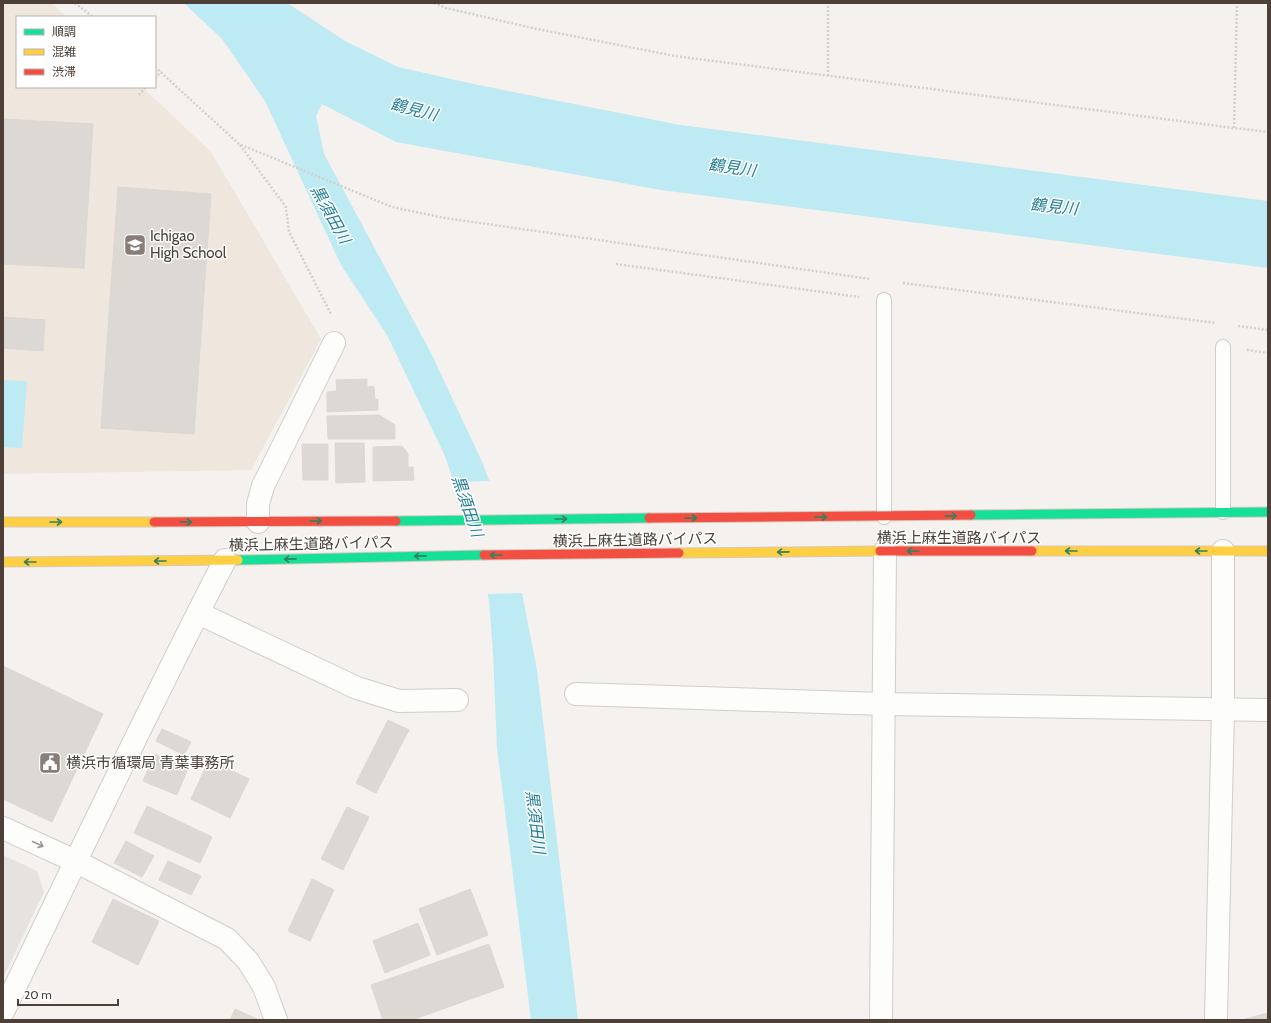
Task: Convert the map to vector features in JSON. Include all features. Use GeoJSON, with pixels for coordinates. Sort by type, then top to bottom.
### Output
{"type":"FeatureCollection","features":[{"type":"Feature","properties":{"kind":"main road","name":"横浜上麻生道路バイパス"},"geometry":{"type":"LineString","coordinates":[[3,522],[258,522],[1268,512]]}},
{"type":"Feature","properties":{"kind":"main road","name":"横浜上麻生道路バイパス"},"geometry":{"type":"LineString","coordinates":[[3,562],[225,560],[458,555],[1268,551]]}},
{"type":"Feature","properties":{"kind":"street"},"geometry":{"type":"LineString","coordinates":[[258,522],[258,504],[262,486],[334,343]]}},
{"type":"Feature","properties":{"kind":"street"},"geometry":{"type":"LineString","coordinates":[[1216,1020],[1224,709],[1223,551]]}},
{"type":"Feature","properties":{"kind":"street"},"geometry":{"type":"LineString","coordinates":[[881,1020],[885,552]]}},
{"type":"Feature","properties":{"kind":"street"},"geometry":{"type":"LineString","coordinates":[[3,1012],[225,560]]}},
{"type":"Feature","properties":{"kind":"street"},"geometry":{"type":"LineString","coordinates":[[198,613],[357,688],[399,701],[457,700]]}},
{"type":"Feature","properties":{"kind":"street"},"geometry":{"type":"LineString","coordinates":[[576,694],[883,704],[1268,710]]}},
{"type":"Feature","properties":{"kind":"street"},"geometry":{"type":"LineString","coordinates":[[3,828],[76,861],[227,939],[248,961],[264,987],[276,1020]]}},
{"type":"Feature","properties":{"kind":"lane"},"geometry":{"type":"LineString","coordinates":[[884,300],[884,517]]}},
{"type":"Feature","properties":{"kind":"lane"},"geometry":{"type":"LineString","coordinates":[[1223,347],[1223,512]]}},
{"type":"Feature","properties":{"kind":"path"},"geometry":{"type":"LineString","coordinates":[[75,3],[91,16]]}},
{"type":"Feature","properties":{"kind":"path"},"geometry":{"type":"LineString","coordinates":[[434,3],[446,8],[537,29],[676,56],[1268,132]]}},
{"type":"Feature","properties":{"kind":"path"},"geometry":{"type":"LineString","coordinates":[[828,3],[828,76]]}},
{"type":"Feature","properties":{"kind":"path"},"geometry":{"type":"LineString","coordinates":[[1234,128],[1236,3]]}},
{"type":"Feature","properties":{"kind":"path"},"geometry":{"type":"LineString","coordinates":[[156,68],[240,144],[286,207],[289,232],[337,327],[334,343]]}},
{"type":"Feature","properties":{"kind":"path"},"geometry":{"type":"LineString","coordinates":[[156,77],[161,72]]}},
{"type":"Feature","properties":{"kind":"path"},"geometry":{"type":"LineString","coordinates":[[139,95],[145,88]]}},
{"type":"Feature","properties":{"kind":"path"},"geometry":{"type":"LineString","coordinates":[[240,144],[392,207],[453,219],[875,279]]}},
{"type":"Feature","properties":{"kind":"path"},"geometry":{"type":"LineString","coordinates":[[616,264],[884,300]]}},
{"type":"Feature","properties":{"kind":"path"},"geometry":{"type":"LineString","coordinates":[[898,282],[1221,324]]}},
{"type":"Feature","properties":{"kind":"path"},"geometry":{"type":"LineString","coordinates":[[1237,326],[1268,330]]}},
{"type":"Feature","properties":{"kind":"shaded area","name":"Ichigao High School"},"geometry":{"type":"Polygon","coordinates":[[[3,3],[52,3],[66,16],[16,16],[16,88],[143,88],[211,152],[321,339],[251,470],[3,474],[3,3]]]}},
{"type":"Feature","properties":{"kind":"shaded area"},"geometry":{"type":"Polygon","coordinates":[[[3,855],[37,871],[44,892],[3,978],[3,855]]]}},
{"type":"Feature","properties":{"kind":"water"},"geometry":{"type":"Polygon","coordinates":[[[184,3],[287,3],[345,41],[398,67],[478,85],[680,125],[1268,201],[1268,268],[661,190],[396,142],[322,104],[316,116],[324,154],[432,355],[483,464],[512,542],[537,670],[578,1020],[531,1020],[497,747],[489,600],[476,547],[445,456],[387,335],[341,265],[265,101],[222,39],[184,3]]]}},
{"type":"Feature","properties":{"kind":"water"},"geometry":{"type":"Polygon","coordinates":[[[3,380],[27,381],[22,448],[3,447],[3,380]]]}},
{"type":"Feature","properties":{"kind":"pier"},"geometry":{"type":"Polygon","coordinates":[[[491,481],[514,541],[525,593],[485,594],[474,547],[451,482],[491,481]]]}},
{"type":"Feature","properties":{"kind":"building"},"geometry":{"type":"Polygon","coordinates":[[[3,119],[93,124],[84,268],[3,264],[3,119]]]}},
{"type":"Feature","properties":{"kind":"building"},"geometry":{"type":"Polygon","coordinates":[[[118,187],[211,194],[194,434],[101,428],[118,187]]]}},
{"type":"Feature","properties":{"kind":"building"},"geometry":{"type":"Polygon","coordinates":[[[3,317],[45,320],[43,351],[3,348],[3,317]]]}},
{"type":"Feature","properties":{"kind":"building"},"geometry":{"type":"Polygon","coordinates":[[[367,379],[367,387],[374,386],[375,400],[378,399],[378,410],[327,412],[327,392],[337,391],[336,380],[367,379]]]}},
{"type":"Feature","properties":{"kind":"building"},"geometry":{"type":"Polygon","coordinates":[[[379,415],[395,425],[395,439],[328,439],[327,416],[379,415]]]}},
{"type":"Feature","properties":{"kind":"building"},"geometry":{"type":"Polygon","coordinates":[[[335,443],[364,443],[365,482],[336,483],[335,443]]]}},
{"type":"Feature","properties":{"kind":"building"},"geometry":{"type":"Polygon","coordinates":[[[302,444],[328,444],[328,480],[303,480],[302,444]]]}},
{"type":"Feature","properties":{"kind":"building"},"geometry":{"type":"Polygon","coordinates":[[[402,446],[408,454],[408,467],[413,467],[414,480],[373,481],[373,447],[402,446]]]}},
{"type":"Feature","properties":{"kind":"building"},"geometry":{"type":"Polygon","coordinates":[[[3,666],[103,714],[52,822],[3,799],[3,666]]]}},
{"type":"Feature","properties":{"kind":"building"},"geometry":{"type":"Polygon","coordinates":[[[388,720],[409,730],[376,793],[356,783],[388,720]]]}},
{"type":"Feature","properties":{"kind":"building"},"geometry":{"type":"Polygon","coordinates":[[[162,729],[191,742],[184,755],[156,741],[162,729]]]}},
{"type":"Feature","properties":{"kind":"building"},"geometry":{"type":"Polygon","coordinates":[[[155,754],[188,768],[177,795],[143,781],[155,754]]]}},
{"type":"Feature","properties":{"kind":"building"},"geometry":{"type":"Polygon","coordinates":[[[209,760],[249,779],[230,818],[191,799],[209,760]]]}},
{"type":"Feature","properties":{"kind":"building"},"geometry":{"type":"Polygon","coordinates":[[[147,806],[212,837],[200,863],[134,833],[147,806]]]}},
{"type":"Feature","properties":{"kind":"building"},"geometry":{"type":"Polygon","coordinates":[[[347,807],[369,817],[343,870],[321,859],[347,807]]]}},
{"type":"Feature","properties":{"kind":"building"},"geometry":{"type":"Polygon","coordinates":[[[126,841],[154,856],[142,877],[114,863],[126,841]]]}},
{"type":"Feature","properties":{"kind":"building"},"geometry":{"type":"Polygon","coordinates":[[[168,861],[201,876],[191,895],[159,880],[168,861]]]}},
{"type":"Feature","properties":{"kind":"building"},"geometry":{"type":"Polygon","coordinates":[[[312,879],[334,890],[310,941],[288,931],[312,879]]]}},
{"type":"Feature","properties":{"kind":"building"},"geometry":{"type":"Polygon","coordinates":[[[470,889],[488,935],[437,955],[419,909],[470,889]]]}},
{"type":"Feature","properties":{"kind":"building"},"geometry":{"type":"Polygon","coordinates":[[[113,899],[159,921],[138,965],[92,942],[113,899]]]}},
{"type":"Feature","properties":{"kind":"building"},"geometry":{"type":"Polygon","coordinates":[[[418,923],[430,955],[385,973],[373,941],[418,923]]]}},
{"type":"Feature","properties":{"kind":"building"},"geometry":{"type":"Polygon","coordinates":[[[489,944],[504,987],[412,1020],[383,1020],[371,985],[489,944]]]}},
{"type":"Feature","properties":{"kind":"building"},"geometry":{"type":"Polygon","coordinates":[[[235,1009],[257,1019],[230,1020],[235,1009]]]}},
{"type":"Feature","properties":{"kind":"building"},"geometry":{"type":"Polygon","coordinates":[[[1268,1013],[1268,1020],[1242,1020],[1268,1013]]]}},
{"type":"Feature","properties":{"kind":"traffic: fast"},"geometry":{"type":"LineString","coordinates":[[971,515],[1268,512]]}},
{"type":"Feature","properties":{"kind":"traffic: fast"},"geometry":{"type":"LineString","coordinates":[[396,521],[649,518]]}},
{"type":"Feature","properties":{"kind":"traffic: fast"},"geometry":{"type":"LineString","coordinates":[[238,560],[484,555]]}},
{"type":"Feature","properties":{"kind":"traffic: slow"},"geometry":{"type":"LineString","coordinates":[[3,522],[154,522]]}},
{"type":"Feature","properties":{"kind":"traffic: slow"},"geometry":{"type":"LineString","coordinates":[[679,553],[880,551]]}},
{"type":"Feature","properties":{"kind":"traffic: slow"},"geometry":{"type":"LineString","coordinates":[[1032,551],[1268,551]]}},
{"type":"Feature","properties":{"kind":"traffic: slow"},"geometry":{"type":"LineString","coordinates":[[3,562],[238,560]]}},
{"type":"Feature","properties":{"kind":"traffic: jam"},"geometry":{"type":"LineString","coordinates":[[649,518],[971,515]]}},
{"type":"Feature","properties":{"kind":"traffic: jam"},"geometry":{"type":"LineString","coordinates":[[154,522],[396,521]]}},
{"type":"Feature","properties":{"kind":"traffic: jam"},"geometry":{"type":"LineString","coordinates":[[880,551],[1032,551]]}},
{"type":"Feature","properties":{"kind":"traffic: jam"},"geometry":{"type":"LineString","coordinates":[[484,555],[679,553]]}},
{"type":"Feature","properties":{"kind":"place","name":"Ichigao High School"},"geometry":{"type":"Point","coordinates":[135,245]}},
{"type":"Feature","properties":{"kind":"place","name":"横浜市循環局 青葉事務所"},"geometry":{"type":"Point","coordinates":[50,763]}},
{"type":"Feature","properties":{"kind":"water label","name":"鶴見川"},"geometry":{"type":"Point","coordinates":[414,109]}},
{"type":"Feature","properties":{"kind":"water label","name":"鶴見川"},"geometry":{"type":"Point","coordinates":[732,167]}},
{"type":"Feature","properties":{"kind":"water label","name":"鶴見川"},"geometry":{"type":"Point","coordinates":[1054,206]}},
{"type":"Feature","properties":{"kind":"water label","name":"黒須田川"},"geometry":{"type":"Point","coordinates":[331,214]}},
{"type":"Feature","properties":{"kind":"water label","name":"黒須田川"},"geometry":{"type":"Point","coordinates":[468,506]}},
{"type":"Feature","properties":{"kind":"water label","name":"黒須田川"},"geometry":{"type":"Point","coordinates":[536,822]}}]}
